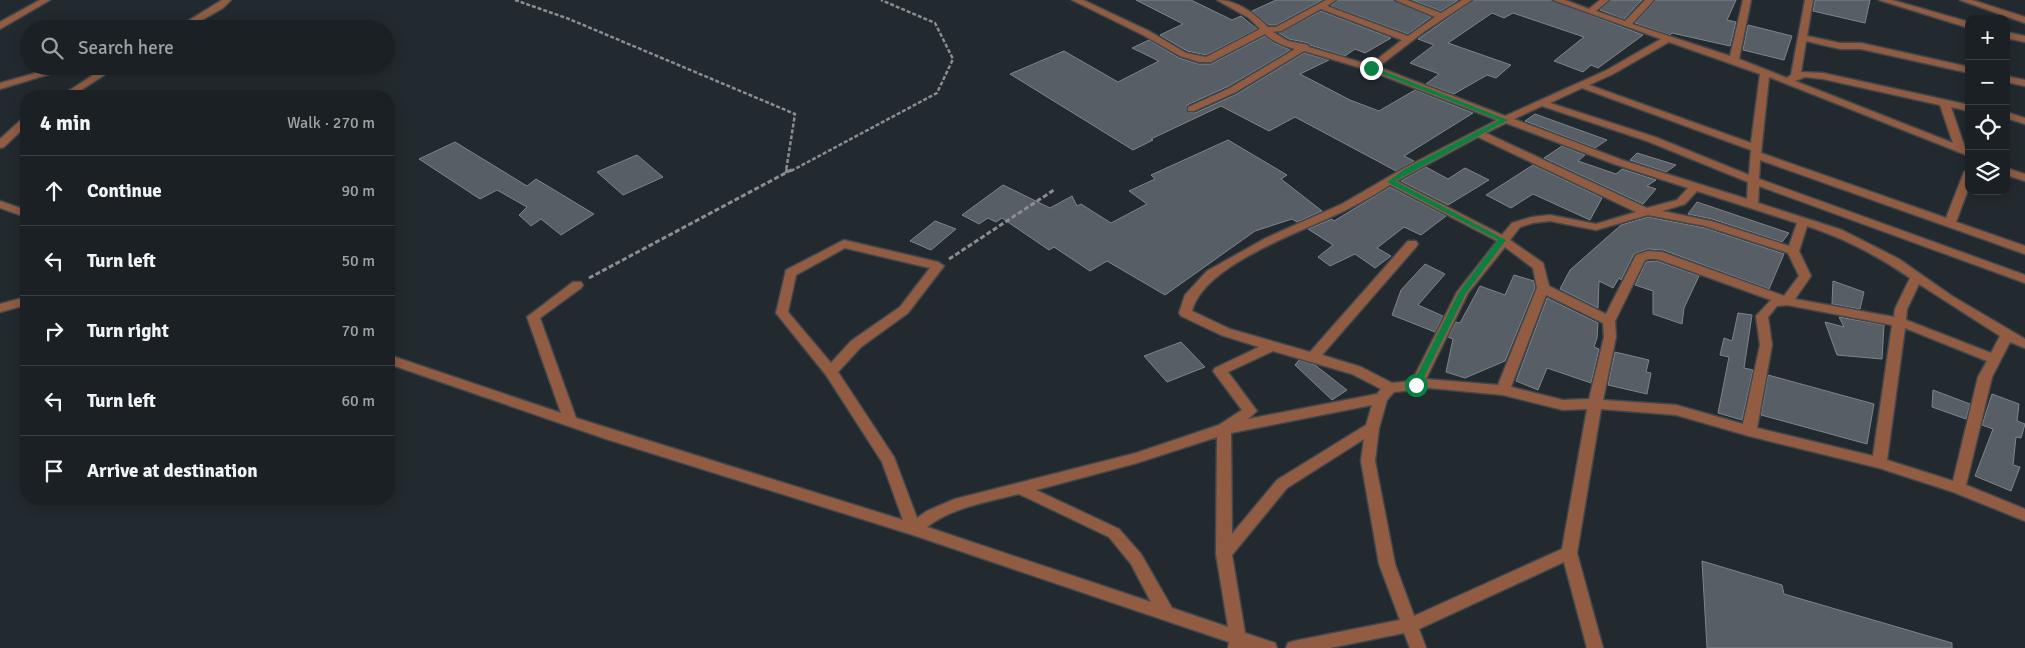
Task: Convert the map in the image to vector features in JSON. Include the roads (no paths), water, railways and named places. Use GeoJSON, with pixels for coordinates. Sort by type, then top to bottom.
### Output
{"type":"FeatureCollection","features":[{"type":"Feature","properties":{"kind":"street"},"geometry":{"type":"LineString","coordinates":[[0,26],[46,0]]}},
{"type":"Feature","properties":{"kind":"street"},"geometry":{"type":"LineString","coordinates":[[195,20],[227,0]]}},
{"type":"Feature","properties":{"kind":"street"},"geometry":{"type":"LineString","coordinates":[[1076,0],[1148,34],[1170,48],[1201,60],[1208,60],[1266,30],[1278,29],[1332,0]]}},
{"type":"Feature","properties":{"kind":"street"},"geometry":{"type":"LineString","coordinates":[[1221,0],[1252,16],[1273,37],[1285,43],[1305,47],[1371,68],[1618,162],[1838,232],[1868,246],[1948,299],[2025,344]]}},
{"type":"Feature","properties":{"kind":"street"},"geometry":{"type":"LineString","coordinates":[[1231,5],[1240,0]]}},
{"type":"Feature","properties":{"kind":"street"},"geometry":{"type":"LineString","coordinates":[[1399,0],[1442,16]]}},
{"type":"Feature","properties":{"kind":"street"},"geometry":{"type":"LineString","coordinates":[[1371,68],[1409,39],[1468,0]]}},
{"type":"Feature","properties":{"kind":"street"},"geometry":{"type":"LineString","coordinates":[[1557,0],[1626,26],[1734,60],[1764,72],[1792,78],[1964,151]]}},
{"type":"Feature","properties":{"kind":"street"},"geometry":{"type":"LineString","coordinates":[[1590,12],[1605,0]]}},
{"type":"Feature","properties":{"kind":"street"},"geometry":{"type":"LineString","coordinates":[[1626,26],[1650,0]]}},
{"type":"Feature","properties":{"kind":"street"},"geometry":{"type":"LineString","coordinates":[[1734,60],[1747,0]]}},
{"type":"Feature","properties":{"kind":"street"},"geometry":{"type":"LineString","coordinates":[[1792,78],[1809,0]]}},
{"type":"Feature","properties":{"kind":"street"},"geometry":{"type":"LineString","coordinates":[[1883,0],[1958,8],[2025,20]]}},
{"type":"Feature","properties":{"kind":"street"},"geometry":{"type":"LineString","coordinates":[[1320,6],[1409,39]]}},
{"type":"Feature","properties":{"kind":"street"},"geometry":{"type":"LineString","coordinates":[[1958,8],[1965,19]]}},
{"type":"Feature","properties":{"kind":"street"},"geometry":{"type":"LineString","coordinates":[[2010,36],[2025,39]]}},
{"type":"Feature","properties":{"kind":"street"},"geometry":{"type":"LineString","coordinates":[[1802,37],[1840,46],[1861,46],[1965,69]]}},
{"type":"Feature","properties":{"kind":"street"},"geometry":{"type":"LineString","coordinates":[[1386,393],[1354,369],[1270,347],[1209,327],[1184,313],[1189,298],[1211,274],[1270,240],[1346,206],[1408,170],[1504,120],[1610,72],[1668,39]]}},
{"type":"Feature","properties":{"kind":"street"},"geometry":{"type":"LineString","coordinates":[[1191,109],[1233,90],[1305,47]]}},
{"type":"Feature","properties":{"kind":"street"},"geometry":{"type":"LineString","coordinates":[[1752,205],[1764,72]]}},
{"type":"Feature","properties":{"kind":"street"},"geometry":{"type":"LineString","coordinates":[[1792,78],[1803,74],[1823,76],[1965,107]]}},
{"type":"Feature","properties":{"kind":"street"},"geometry":{"type":"LineString","coordinates":[[0,86],[40,75]]}},
{"type":"Feature","properties":{"kind":"street"},"geometry":{"type":"LineString","coordinates":[[76,90],[100,75]]}},
{"type":"Feature","properties":{"kind":"street"},"geometry":{"type":"LineString","coordinates":[[2010,80],[2025,83]]}},
{"type":"Feature","properties":{"kind":"street"},"geometry":{"type":"LineString","coordinates":[[1581,85],[1756,152],[2025,250]]}},
{"type":"Feature","properties":{"kind":"street"},"geometry":{"type":"LineString","coordinates":[[1542,103],[1651,139],[1754,181],[2025,279]]}},
{"type":"Feature","properties":{"kind":"street"},"geometry":{"type":"LineString","coordinates":[[1945,104],[1964,151]]}},
{"type":"Feature","properties":{"kind":"street"},"geometry":{"type":"LineString","coordinates":[[2010,116],[2025,120]]}},
{"type":"Feature","properties":{"kind":"street"},"geometry":{"type":"LineString","coordinates":[[0,145],[20,127]]}},
{"type":"Feature","properties":{"kind":"street"},"geometry":{"type":"LineString","coordinates":[[1479,134],[1644,211],[1707,223],[1793,251]]}},
{"type":"Feature","properties":{"kind":"street"},"geometry":{"type":"LineString","coordinates":[[2010,172],[2025,178]]}},
{"type":"Feature","properties":{"kind":"street"},"geometry":{"type":"LineString","coordinates":[[1390,182],[1503,240],[1539,266],[1543,288],[1503,390]]}},
{"type":"Feature","properties":{"kind":"street"},"geometry":{"type":"LineString","coordinates":[[1950,223],[1965,183]]}},
{"type":"Feature","properties":{"kind":"street"},"geometry":{"type":"LineString","coordinates":[[1416,385],[1463,292],[1516,225],[1532,220],[1550,218],[1596,227],[1644,211],[1681,202],[1694,187]]}},
{"type":"Feature","properties":{"kind":"street"},"geometry":{"type":"LineString","coordinates":[[0,204],[20,212]]}},
{"type":"Feature","properties":{"kind":"street"},"geometry":{"type":"LineString","coordinates":[[1749,431],[1766,345],[1762,316],[1773,303],[1787,301],[1805,276],[1793,251],[1803,221]]}},
{"type":"Feature","properties":{"kind":"street"},"geometry":{"type":"LineString","coordinates":[[831,372],[856,344],[904,310],[938,266],[844,244],[790,272],[782,313],[831,372],[889,460],[914,529]]}},
{"type":"Feature","properties":{"kind":"street"},"geometry":{"type":"LineString","coordinates":[[1313,357],[1412,244]]}},
{"type":"Feature","properties":{"kind":"street"},"geometry":{"type":"LineString","coordinates":[[1595,648],[1569,553],[1595,404],[1610,337],[1609,321],[1640,258],[1648,255],[1658,256],[1787,301],[1900,322],[1995,359]]}},
{"type":"Feature","properties":{"kind":"street"},"geometry":{"type":"LineString","coordinates":[[1879,462],[1902,309],[1916,277]]}},
{"type":"Feature","properties":{"kind":"street"},"geometry":{"type":"LineString","coordinates":[[570,420],[532,317],[577,285]]}},
{"type":"Feature","properties":{"kind":"street"},"geometry":{"type":"LineString","coordinates":[[1543,288],[1609,321]]}},
{"type":"Feature","properties":{"kind":"street"},"geometry":{"type":"LineString","coordinates":[[0,308],[20,303]]}},
{"type":"Feature","properties":{"kind":"street"},"geometry":{"type":"LineString","coordinates":[[1958,488],[1985,377],[2007,335]]}},
{"type":"Feature","properties":{"kind":"street"},"geometry":{"type":"LineString","coordinates":[[1224,429],[1250,411],[1220,371],[1270,347]]}},
{"type":"Feature","properties":{"kind":"street"},"geometry":{"type":"LineString","coordinates":[[395,361],[620,438],[914,529],[1166,613],[1237,643],[1269,648]]}},
{"type":"Feature","properties":{"kind":"street"},"geometry":{"type":"LineString","coordinates":[[914,529],[943,509],[1137,458],[1224,429],[1430,383],[1503,390],[1564,405],[1595,404],[1676,410],[1749,431],[1879,462],[1958,488],[2025,514]]}},
{"type":"Feature","properties":{"kind":"street"},"geometry":{"type":"LineString","coordinates":[[1386,393],[1372,428],[1368,461],[1386,564],[1418,648]]}},
{"type":"Feature","properties":{"kind":"street"},"geometry":{"type":"LineString","coordinates":[[1224,554],[1282,484],[1372,428]]}},
{"type":"Feature","properties":{"kind":"street"},"geometry":{"type":"LineString","coordinates":[[1224,429],[1224,554],[1237,643]]}},
{"type":"Feature","properties":{"kind":"street"},"geometry":{"type":"LineString","coordinates":[[1019,488],[1114,533],[1136,559],[1166,613]]}},
{"type":"Feature","properties":{"kind":"street"},"geometry":{"type":"LineString","coordinates":[[1294,648],[1410,625],[1569,553]]}}]}
